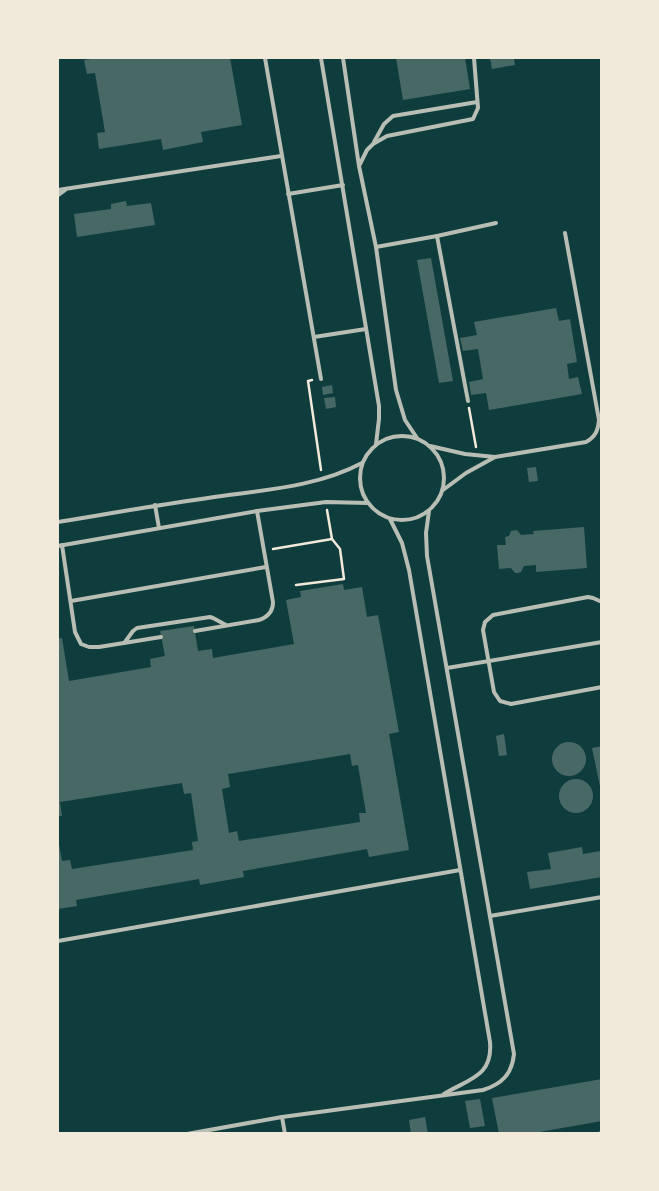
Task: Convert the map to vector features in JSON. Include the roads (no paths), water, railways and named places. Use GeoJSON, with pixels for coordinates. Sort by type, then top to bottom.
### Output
{"type":"FeatureCollection","features":[{"type":"Feature","properties":{"kind":"lane"},"geometry":{"type":"LineString","coordinates":[[265,58],[321,379]]}},
{"type":"Feature","properties":{"kind":"lane"},"geometry":{"type":"LineString","coordinates":[[321,58],[379,406],[376,444]]}},
{"type":"Feature","properties":{"kind":"lane"},"geometry":{"type":"LineString","coordinates":[[343,58],[359,166],[376,247],[396,390],[405,420],[417,438]]}},
{"type":"Feature","properties":{"kind":"lane"},"geometry":{"type":"LineString","coordinates":[[359,166],[367,150],[387,136],[470,121],[475,117],[478,108],[474,58]]}},
{"type":"Feature","properties":{"kind":"lane"},"geometry":{"type":"LineString","coordinates":[[373,144],[384,124],[393,116],[477,102]]}},
{"type":"Feature","properties":{"kind":"lane"},"geometry":{"type":"LineString","coordinates":[[58,190],[281,156]]}},
{"type":"Feature","properties":{"kind":"lane"},"geometry":{"type":"LineString","coordinates":[[288,194],[343,186]]}},
{"type":"Feature","properties":{"kind":"lane"},"geometry":{"type":"LineString","coordinates":[[58,195],[67,189]]}},
{"type":"Feature","properties":{"kind":"lane"},"geometry":{"type":"LineString","coordinates":[[376,247],[496,223]]}},
{"type":"Feature","properties":{"kind":"lane"},"geometry":{"type":"LineString","coordinates":[[430,446],[477,456],[495,457],[586,442],[592,439],[599,420],[565,232]]}},
{"type":"Feature","properties":{"kind":"lane"},"geometry":{"type":"LineString","coordinates":[[437,236],[468,401]]}},
{"type":"Feature","properties":{"kind":"lane"},"geometry":{"type":"LineString","coordinates":[[314,337],[366,329]]}},
{"type":"Feature","properties":{"kind":"lane"},"geometry":{"type":"LineString","coordinates":[[400,435],[417,438],[436,452],[443,466],[443,490],[440,498],[429,511],[407,520],[390,519],[368,503],[360,488],[362,463],[376,444],[391,437],[400,435]]}},
{"type":"Feature","properties":{"kind":"lane"},"geometry":{"type":"LineString","coordinates":[[443,490],[466,473],[495,457]]}},
{"type":"Feature","properties":{"kind":"lane"},"geometry":{"type":"LineString","coordinates":[[58,522],[156,505],[307,483],[335,476],[362,463]]}},
{"type":"Feature","properties":{"kind":"lane"},"geometry":{"type":"LineString","coordinates":[[161,637],[89,647],[81,644],[76,637],[60,545],[257,511],[326,502],[368,503]]}},
{"type":"Feature","properties":{"kind":"lane"},"geometry":{"type":"LineString","coordinates":[[156,505],[159,528]]}},
{"type":"Feature","properties":{"kind":"lane"},"geometry":{"type":"LineString","coordinates":[[195,631],[263,619],[271,612],[274,602],[257,511]]}},
{"type":"Feature","properties":{"kind":"lane"},"geometry":{"type":"LineString","coordinates":[[187,1134],[282,1117],[442,1095],[470,1093],[490,1088],[503,1080],[512,1068],[514,1054],[427,556],[426,533],[429,511]]}},
{"type":"Feature","properties":{"kind":"lane"},"geometry":{"type":"LineString","coordinates":[[390,519],[402,543],[408,570],[491,1049],[488,1063],[475,1079],[442,1095]]}},
{"type":"Feature","properties":{"kind":"lane"},"geometry":{"type":"LineString","coordinates":[[71,601],[266,567]]}},
{"type":"Feature","properties":{"kind":"lane"},"geometry":{"type":"LineString","coordinates":[[602,602],[588,597],[493,615],[483,626],[494,692],[496,697],[505,703],[602,688]]}},
{"type":"Feature","properties":{"kind":"lane"},"geometry":{"type":"LineString","coordinates":[[125,642],[137,628],[210,617],[227,626]]}},
{"type":"Feature","properties":{"kind":"lane"},"geometry":{"type":"LineString","coordinates":[[447,668],[602,642]]}},
{"type":"Feature","properties":{"kind":"lane"},"geometry":{"type":"LineString","coordinates":[[58,941],[460,870]]}},
{"type":"Feature","properties":{"kind":"lane"},"geometry":{"type":"LineString","coordinates":[[490,916],[602,896]]}},
{"type":"Feature","properties":{"kind":"lane"},"geometry":{"type":"LineString","coordinates":[[282,1117],[285,1134]]}}]}
